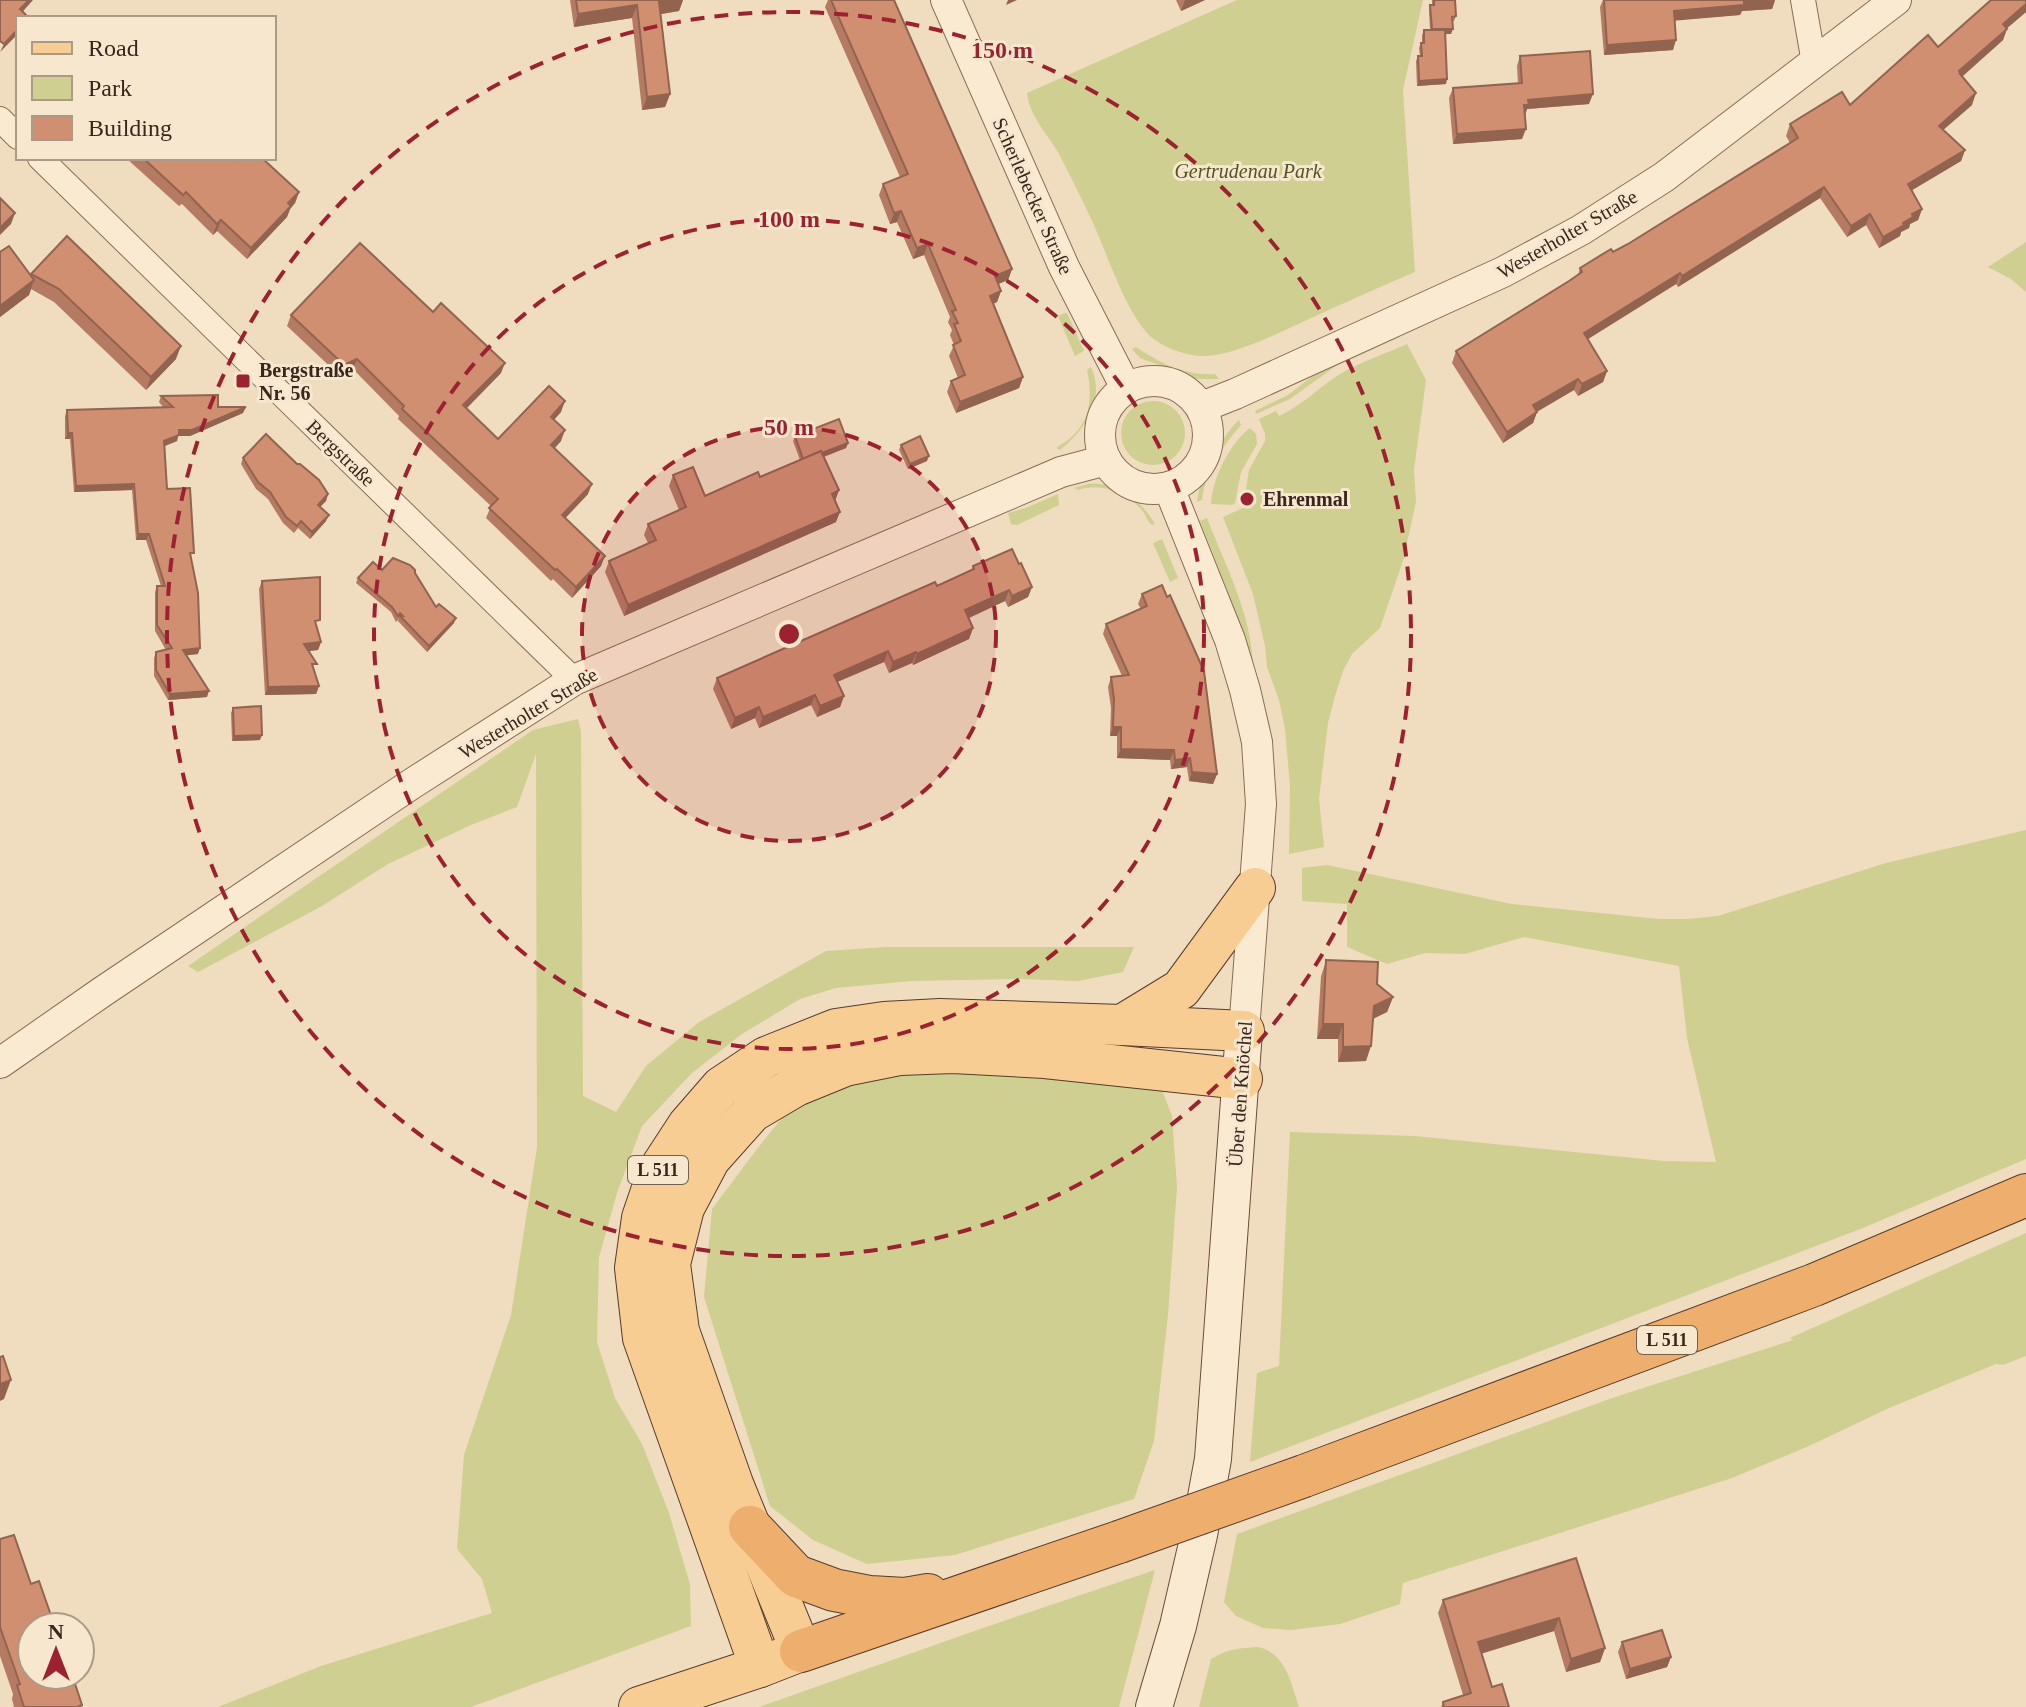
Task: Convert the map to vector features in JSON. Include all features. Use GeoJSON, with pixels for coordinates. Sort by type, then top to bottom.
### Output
{"type":"FeatureCollection","features":[{"type":"Feature","properties":{"kind":"highway","name":"L 511"},"geometry":{"type":"LineString","coordinates":[[801,1651],[1304,1476],[1814,1285],[2026,1195]]}},
{"type":"Feature","properties":{"kind":"highway","name":"L 511"},"geometry":{"type":"LineString","coordinates":[[750,1527],[796,1576],[834,1590],[870,1597],[905,1599],[996,1584]]}},
{"type":"Feature","properties":{"kind":"main road"},"geometry":{"type":"LineString","coordinates":[[1122,1025],[1181,989],[1255,888]]}},
{"type":"Feature","properties":{"kind":"main road","name":"L 511"},"geometry":{"type":"LineString","coordinates":[[760,1667],[643,1338],[635,1268],[642,1218],[658,1171],[688,1125],[721,1087],[766,1057],[836,1029],[940,1019],[1244,1031]]}},
{"type":"Feature","properties":{"kind":"main road","name":"Über den Knöchel"},"geometry":{"type":"LineString","coordinates":[[1154,1707],[1178,1626],[1213,1459],[1244,1031]]}},
{"type":"Feature","properties":{"kind":"main road","name":"L 511"},"geometry":{"type":"LineString","coordinates":[[639,1707],[801,1651],[750,1527],[679,1331],[670,1264],[684,1208],[710,1159],[752,1112],[796,1086],[845,1066],[900,1055],[953,1053],[1045,1058],[1242,1079]]}},
{"type":"Feature","properties":{"kind":"street","name":"Scherlebecker Straße"},"geometry":{"type":"LineString","coordinates":[[946,0],[1064,267],[1126,388]]}},
{"type":"Feature","properties":{"kind":"street"},"geometry":{"type":"LineString","coordinates":[[1803,0],[1814,63]]}},
{"type":"Feature","properties":{"kind":"street","name":"Westerholter Straße"},"geometry":{"type":"LineString","coordinates":[[1202,407],[1503,272],[1581,230],[1664,177],[1896,0]]}},
{"type":"Feature","properties":{"kind":"street"},"geometry":{"type":"LineString","coordinates":[[0,119],[16,135]]}},
{"type":"Feature","properties":{"kind":"street","name":"Bergstraße"},"geometry":{"type":"LineString","coordinates":[[42,160],[574,680]]}},
{"type":"Feature","properties":{"kind":"street"},"geometry":{"type":"LineString","coordinates":[[1159,381],[1175,385],[1202,407],[1208,426],[1207,446],[1200,464],[1186,479],[1169,488],[1140,488],[1115,472],[1106,460],[1101,436],[1105,412],[1126,388],[1142,382],[1159,381]]}},
{"type":"Feature","properties":{"kind":"street","name":"Westerholter Straße"},"geometry":{"type":"LineString","coordinates":[[0,1063],[413,783],[574,680],[1061,472],[1106,460]]}},
{"type":"Feature","properties":{"kind":"street","name":"Über den Knöchel"},"geometry":{"type":"LineString","coordinates":[[1169,488],[1230,640],[1257,742],[1261,804],[1244,1031]]}},
{"type":"Feature","properties":{"kind":"green space","name":"Gertrudenau Park"},"geometry":{"type":"Polygon","coordinates":[[[1237,0],[1423,0],[1403,90],[1415,272],[1259,342],[1218,355],[1200,356],[1169,348],[1150,336],[1141,325],[1125,298],[1067,169],[1035,117],[1027,93],[1237,0]]]}},
{"type":"Feature","properties":{"kind":"green space"},"geometry":{"type":"Polygon","coordinates":[[[2026,242],[2026,292],[2011,279],[1988,267],[2026,242]]]}},
{"type":"Feature","properties":{"kind":"green space"},"geometry":{"type":"Polygon","coordinates":[[[1065,313],[1084,351],[1075,356],[1058,316],[1065,313]]]}},
{"type":"Feature","properties":{"kind":"green space"},"geometry":{"type":"Polygon","coordinates":[[[1398,332],[1400,337],[1336,366],[1290,399],[1256,414],[1255,411],[1288,395],[1318,372],[1398,332]]]}},
{"type":"Feature","properties":{"kind":"green space"},"geometry":{"type":"Polygon","coordinates":[[[1407,344],[1426,380],[1414,470],[1416,502],[1403,561],[1380,628],[1352,654],[1335,696],[1328,723],[1319,799],[1324,847],[1289,854],[1290,786],[1285,729],[1267,667],[1253,594],[1223,517],[1243,508],[1249,470],[1265,441],[1259,419],[1276,411],[1279,416],[1345,371],[1407,344]]]}},
{"type":"Feature","properties":{"kind":"green space"},"geometry":{"type":"Polygon","coordinates":[[[1136,347],[1173,367],[1193,373],[1215,374],[1219,379],[1197,379],[1140,358],[1132,349],[1136,347]]]}},
{"type":"Feature","properties":{"kind":"green space"},"geometry":{"type":"Polygon","coordinates":[[[1091,367],[1096,391],[1090,413],[1078,433],[1060,450],[1057,447],[1076,432],[1087,414],[1090,394],[1087,370],[1091,367]]]}},
{"type":"Feature","properties":{"kind":"green space"},"geometry":{"type":"Polygon","coordinates":[[[1147,401],[1159,401],[1176,410],[1183,421],[1183,445],[1176,456],[1159,465],[1147,465],[1135,460],[1126,451],[1121,439],[1121,427],[1126,415],[1135,406],[1147,401]]]}},
{"type":"Feature","properties":{"kind":"green space"},"geometry":{"type":"Polygon","coordinates":[[[1239,420],[1241,425],[1216,460],[1202,500],[1197,502],[1212,458],[1239,420]]]}},
{"type":"Feature","properties":{"kind":"green space"},"geometry":{"type":"Polygon","coordinates":[[[1250,428],[1256,434],[1257,444],[1241,472],[1235,503],[1211,504],[1223,462],[1250,428]]]}},
{"type":"Feature","properties":{"kind":"green space"},"geometry":{"type":"Polygon","coordinates":[[[1088,484],[1109,486],[1127,494],[1155,524],[1152,525],[1135,503],[1120,493],[1095,487],[1074,488],[1088,484]]]}},
{"type":"Feature","properties":{"kind":"green space"},"geometry":{"type":"Polygon","coordinates":[[[1058,494],[1059,505],[1017,525],[1011,524],[1008,513],[1058,494]]]}},
{"type":"Feature","properties":{"kind":"green space"},"geometry":{"type":"Polygon","coordinates":[[[1207,518],[1243,609],[1253,667],[1200,521],[1207,518]]]}},
{"type":"Feature","properties":{"kind":"green space"},"geometry":{"type":"Polygon","coordinates":[[[1162,539],[1178,578],[1170,582],[1153,543],[1162,539]]]}},
{"type":"Feature","properties":{"kind":"green space"},"geometry":{"type":"Polygon","coordinates":[[[578,719],[581,731],[583,1096],[616,1112],[646,1066],[699,1022],[826,951],[886,947],[1134,947],[1123,972],[1078,981],[911,981],[836,988],[800,999],[742,1034],[692,1073],[642,1126],[617,1193],[599,1257],[597,1342],[615,1398],[642,1444],[669,1513],[690,1584],[691,1626],[471,1707],[218,1707],[321,1666],[492,1613],[482,1579],[457,1549],[464,1455],[511,1315],[537,1147],[536,754],[517,807],[388,864],[322,906],[198,972],[188,966],[533,730],[578,719]]]}},
{"type":"Feature","properties":{"kind":"green space"},"geometry":{"type":"Polygon","coordinates":[[[2026,830],[2026,1159],[1863,1228],[1250,1462],[1257,1373],[1279,1366],[1290,1132],[1415,1136],[1664,1161],[1716,1162],[1687,1038],[1679,966],[1524,937],[1465,954],[1425,953],[1387,964],[1347,947],[1347,904],[1302,901],[1302,868],[1327,865],[1512,904],[1659,919],[1688,919],[1718,916],[1886,863],[2026,830]]]}},
{"type":"Feature","properties":{"kind":"green space"},"geometry":{"type":"Polygon","coordinates":[[[943,1065],[1162,1090],[1172,1116],[1177,1187],[1168,1315],[1154,1441],[1134,1499],[955,1555],[867,1564],[813,1540],[770,1506],[704,1297],[712,1209],[794,1103],[835,1083],[943,1065]]]}},
{"type":"Feature","properties":{"kind":"green space"},"geometry":{"type":"Polygon","coordinates":[[[2026,1233],[2026,1356],[2003,1365],[1996,1364],[1889,1408],[1732,1478],[1403,1583],[1400,1604],[1340,1624],[1291,1630],[1263,1628],[1236,1616],[1224,1602],[1237,1534],[1615,1397],[1793,1340],[1790,1338],[2026,1233]]]}},
{"type":"Feature","properties":{"kind":"green space"},"geometry":{"type":"Polygon","coordinates":[[[1155,1570],[1119,1707],[759,1707],[983,1628],[1155,1570]]]}},
{"type":"Feature","properties":{"kind":"green space"},"geometry":{"type":"Polygon","coordinates":[[[1258,1647],[1267,1650],[1281,1662],[1299,1707],[1199,1707],[1211,1659],[1234,1650],[1258,1647]]]}},
{"type":"Feature","properties":{"kind":"building"},"geometry":{"type":"Polygon","coordinates":[[[0,0],[29,0],[20,9],[27,16],[16,16],[16,31],[4,44],[0,41],[0,0]]]}},
{"type":"Feature","properties":{"kind":"building"},"geometry":{"type":"Polygon","coordinates":[[[576,0],[670,0],[659,2],[670,94],[647,97],[637,5],[578,14],[576,0]]]}},
{"type":"Feature","properties":{"kind":"building"},"geometry":{"type":"Polygon","coordinates":[[[831,0],[894,0],[1012,269],[995,276],[1001,291],[990,296],[1023,377],[960,402],[951,381],[965,375],[953,345],[961,341],[954,324],[958,323],[952,311],[956,310],[928,244],[917,248],[901,211],[894,213],[883,184],[908,174],[831,0]]]}},
{"type":"Feature","properties":{"kind":"building"},"geometry":{"type":"Polygon","coordinates":[[[1434,0],[1455,0],[1453,29],[1432,29],[1430,5],[1434,5],[1434,0]]]}},
{"type":"Feature","properties":{"kind":"building"},"geometry":{"type":"Polygon","coordinates":[[[1604,0],[1767,0],[1674,11],[1676,40],[1607,45],[1604,0]]]}},
{"type":"Feature","properties":{"kind":"building"},"geometry":{"type":"Polygon","coordinates":[[[1991,0],[2026,0],[2026,4],[2003,24],[2007,29],[1959,71],[1976,93],[1939,126],[1965,150],[1908,184],[1922,209],[1912,214],[1913,217],[1904,225],[1883,237],[1870,214],[1851,226],[1824,187],[1584,333],[1607,371],[1582,384],[1578,379],[1533,405],[1537,412],[1507,432],[1456,351],[1569,281],[1582,272],[1580,268],[1611,249],[1613,252],[1628,244],[1798,138],[1790,124],[1842,92],[1850,105],[1928,35],[1938,47],[1991,0]]]}},
{"type":"Feature","properties":{"kind":"building"},"geometry":{"type":"Polygon","coordinates":[[[1424,30],[1445,30],[1447,79],[1419,81],[1418,56],[1422,56],[1424,30]]]}},
{"type":"Feature","properties":{"kind":"building"},"geometry":{"type":"Polygon","coordinates":[[[1590,51],[1593,94],[1528,100],[1529,105],[1524,105],[1526,129],[1457,134],[1453,88],[1522,83],[1520,56],[1590,51]]]}},
{"type":"Feature","properties":{"kind":"building"},"geometry":{"type":"Polygon","coordinates":[[[145,160],[264,160],[299,192],[288,203],[291,206],[251,248],[221,220],[217,224],[186,192],[183,195],[145,160]]]}},
{"type":"Feature","properties":{"kind":"building"},"geometry":{"type":"Polygon","coordinates":[[[0,198],[15,213],[0,228],[0,198]]]}},
{"type":"Feature","properties":{"kind":"building"},"geometry":{"type":"Polygon","coordinates":[[[67,236],[181,346],[151,377],[59,289],[31,274],[67,236]]]}},
{"type":"Feature","properties":{"kind":"building"},"geometry":{"type":"Polygon","coordinates":[[[360,243],[433,312],[441,303],[505,363],[463,405],[498,439],[549,386],[565,401],[551,417],[565,430],[551,445],[592,484],[562,515],[605,556],[576,587],[489,508],[498,499],[402,409],[404,406],[357,359],[344,365],[291,315],[360,243]]]}},
{"type":"Feature","properties":{"kind":"building"},"geometry":{"type":"Polygon","coordinates":[[[9,246],[34,280],[0,306],[0,252],[9,246]]]}},
{"type":"Feature","properties":{"kind":"building"},"geometry":{"type":"Polygon","coordinates":[[[218,395],[218,407],[246,407],[192,430],[179,430],[179,435],[164,441],[167,489],[190,488],[194,553],[190,553],[198,593],[200,648],[183,650],[209,691],[170,694],[156,670],[156,652],[172,648],[157,625],[157,586],[165,586],[149,534],[138,534],[134,484],[76,486],[67,410],[173,407],[161,396],[218,395]]]}},
{"type":"Feature","properties":{"kind":"building"},"geometry":{"type":"Polygon","coordinates":[[[839,419],[848,443],[803,459],[795,436],[839,419]]]}},
{"type":"Feature","properties":{"kind":"building"},"geometry":{"type":"Polygon","coordinates":[[[266,434],[319,480],[328,494],[318,505],[329,515],[312,532],[301,521],[297,526],[286,517],[243,458],[266,434]]]}},
{"type":"Feature","properties":{"kind":"building"},"geometry":{"type":"Polygon","coordinates":[[[920,436],[929,456],[910,464],[901,445],[920,436]]]}},
{"type":"Feature","properties":{"kind":"building"},"geometry":{"type":"Polygon","coordinates":[[[821,451],[839,490],[832,494],[840,512],[628,605],[609,561],[656,540],[648,524],[686,507],[673,475],[693,467],[705,496],[758,472],[760,477],[821,451]]]}},
{"type":"Feature","properties":{"kind":"building"},"geometry":{"type":"Polygon","coordinates":[[[1012,549],[1032,587],[1012,596],[1009,590],[965,610],[973,628],[917,654],[893,662],[888,651],[834,675],[844,696],[820,706],[815,695],[763,717],[759,707],[735,718],[717,678],[935,582],[937,586],[1012,549]]]}},
{"type":"Feature","properties":{"kind":"building"},"geometry":{"type":"Polygon","coordinates":[[[393,558],[410,565],[436,607],[439,604],[456,618],[429,646],[400,613],[398,616],[358,578],[373,562],[382,570],[393,558]]]}},
{"type":"Feature","properties":{"kind":"building"},"geometry":{"type":"Polygon","coordinates":[[[320,577],[320,620],[315,621],[321,642],[304,644],[317,664],[312,664],[319,686],[268,687],[262,581],[320,577]]]}},
{"type":"Feature","properties":{"kind":"building"},"geometry":{"type":"Polygon","coordinates":[[[1162,585],[1167,597],[1170,595],[1204,671],[1217,774],[1192,772],[1190,758],[1175,760],[1174,750],[1121,749],[1121,727],[1113,727],[1111,677],[1129,675],[1106,624],[1147,606],[1142,594],[1162,585]]]}},
{"type":"Feature","properties":{"kind":"building"},"geometry":{"type":"Polygon","coordinates":[[[261,706],[262,735],[234,736],[233,708],[261,706]]]}},
{"type":"Feature","properties":{"kind":"building"},"geometry":{"type":"Polygon","coordinates":[[[1326,960],[1378,962],[1377,984],[1393,997],[1374,1006],[1371,1046],[1343,1047],[1343,1024],[1323,1024],[1326,960]]]}},
{"type":"Feature","properties":{"kind":"building"},"geometry":{"type":"Polygon","coordinates":[[[3,1356],[11,1380],[0,1384],[0,1357],[3,1356]]]}},
{"type":"Feature","properties":{"kind":"building"},"geometry":{"type":"Polygon","coordinates":[[[14,1535],[31,1584],[39,1581],[49,1611],[16,1611],[16,1673],[0,1627],[0,1539],[14,1535]]]}},
{"type":"Feature","properties":{"kind":"building"},"geometry":{"type":"Polygon","coordinates":[[[1576,1558],[1605,1648],[1571,1659],[1559,1618],[1478,1642],[1492,1687],[1502,1684],[1509,1707],[1444,1707],[1443,1702],[1471,1693],[1443,1600],[1576,1558]]]}},
{"type":"Feature","properties":{"kind":"building"},"geometry":{"type":"Polygon","coordinates":[[[1662,1630],[1671,1657],[1630,1669],[1622,1642],[1662,1630]]]}},
{"type":"Feature","properties":{"kind":"building"},"geometry":{"type":"Polygon","coordinates":[[[19,1691],[77,1691],[82,1705],[77,1707],[24,1707],[19,1691]]]}},
{"type":"Feature","properties":{"kind":"place","name":"Bergstraße Nr. 56"},"geometry":{"type":"Point","coordinates":[243,381]}},
{"type":"Feature","properties":{"kind":"place","name":"Ehrenmal"},"geometry":{"type":"Point","coordinates":[1247,499]}}]}
